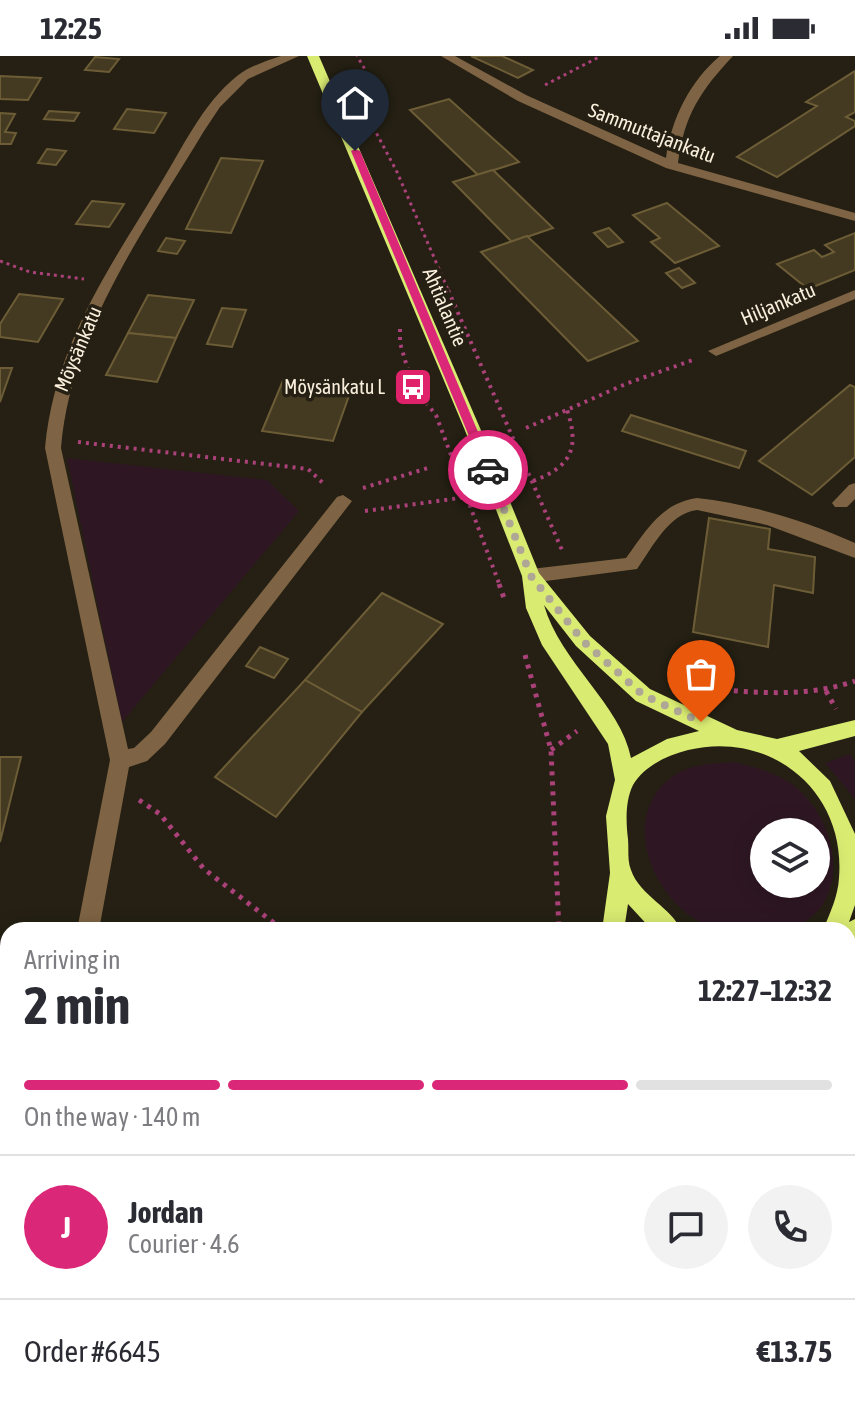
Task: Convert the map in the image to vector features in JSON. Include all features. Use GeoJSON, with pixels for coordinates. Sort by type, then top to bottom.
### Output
{"type":"FeatureCollection","features":[{"type":"Feature","properties":{"kind":"main road","name":"Ahtialantie"},"geometry":{"type":"LineString","coordinates":[[313,56],[466,413],[531,576],[535,608],[551,645],[618,742],[625,780]]}},
{"type":"Feature","properties":{"kind":"main road","name":"Ahtialantie"},"geometry":{"type":"LineString","coordinates":[[531,576],[583,641],[643,695],[730,736]]}},
{"type":"Feature","properties":{"kind":"main road"},"geometry":{"type":"LineString","coordinates":[[777,748],[855,728]]}},
{"type":"Feature","properties":{"kind":"main road"},"geometry":{"type":"LineString","coordinates":[[614,922],[621,874],[615,822],[625,780],[644,759],[669,748],[730,736],[777,748],[814,775],[834,804],[851,847],[851,894],[838,922]]}},
{"type":"Feature","properties":{"kind":"main road"},"geometry":{"type":"LineString","coordinates":[[621,874],[662,922]]}},
{"type":"Feature","properties":{"kind":"street","name":"Möysänkatu"},"geometry":{"type":"LineString","coordinates":[[89,922],[120,760],[53,444],[53,412],[67,366],[107,282],[201,124],[239,80],[271,63],[293,56]]}},
{"type":"Feature","properties":{"kind":"street","name":"Sammuttajankatu"},"geometry":{"type":"LineString","coordinates":[[447,56],[522,98],[671,165],[855,217]]}},
{"type":"Feature","properties":{"kind":"street"},"geometry":{"type":"LineString","coordinates":[[671,165],[684,113],[706,79],[727,56]]}},
{"type":"Feature","properties":{"kind":"street","name":"Hiljankatu"},"geometry":{"type":"LineString","coordinates":[[716,351],[855,294]]}},
{"type":"Feature","properties":{"kind":"street"},"geometry":{"type":"LineString","coordinates":[[841,503],[855,489]]}},
{"type":"Feature","properties":{"kind":"street"},"geometry":{"type":"LineString","coordinates":[[120,760],[140,755],[158,738],[343,501]]}},
{"type":"Feature","properties":{"kind":"street"},"geometry":{"type":"LineString","coordinates":[[531,576],[631,564],[666,516],[688,504],[721,507],[829,538],[855,551]]}},
{"type":"Feature","properties":{"kind":"path"},"geometry":{"type":"LineString","coordinates":[[357,56],[366,71],[355,91],[362,105]]}},
{"type":"Feature","properties":{"kind":"path"},"geometry":{"type":"LineString","coordinates":[[522,98],[601,56]]}},
{"type":"Feature","properties":{"kind":"path"},"geometry":{"type":"LineString","coordinates":[[369,118],[397,172],[570,570]]}},
{"type":"Feature","properties":{"kind":"path"},"geometry":{"type":"LineString","coordinates":[[0,261],[30,272],[107,282]]}},
{"type":"Feature","properties":{"kind":"path"},"geometry":{"type":"LineString","coordinates":[[401,323],[400,343],[413,387],[436,415],[508,610]]}},
{"type":"Feature","properties":{"kind":"path"},"geometry":{"type":"LineString","coordinates":[[526,428],[628,383],[716,351]]}},
{"type":"Feature","properties":{"kind":"path"},"geometry":{"type":"LineString","coordinates":[[533,481],[553,475],[571,456],[575,430],[567,410]]}},
{"type":"Feature","properties":{"kind":"path"},"geometry":{"type":"LineString","coordinates":[[53,444],[90,441],[308,469],[359,512],[467,497]]}},
{"type":"Feature","properties":{"kind":"path"},"geometry":{"type":"LineString","coordinates":[[343,501],[365,486],[431,467]]}},
{"type":"Feature","properties":{"kind":"path"},"geometry":{"type":"LineString","coordinates":[[524,653],[551,750],[559,922]]}},
{"type":"Feature","properties":{"kind":"path"},"geometry":{"type":"LineString","coordinates":[[684,686],[756,693],[826,691],[855,681]]}},
{"type":"Feature","properties":{"kind":"path"},"geometry":{"type":"LineString","coordinates":[[115,785],[160,814],[204,869],[273,922]]}},
{"type":"Feature","properties":{"kind":"shaded area"},"geometry":{"type":"Polygon","coordinates":[[[67,458],[267,480],[299,511],[122,722],[67,458]]]}},
{"type":"Feature","properties":{"kind":"shaded area"},"geometry":{"type":"Polygon","coordinates":[[[850,754],[855,762],[855,799],[825,763],[850,754]]]}},
{"type":"Feature","properties":{"kind":"shaded area"},"geometry":{"type":"Polygon","coordinates":[[[734,762],[778,776],[792,784],[808,800],[820,818],[750,818],[750,898],[826,898],[810,918],[803,922],[701,922],[676,903],[660,883],[650,861],[645,837],[647,814],[656,793],[682,771],[696,766],[734,762]]]}},
{"type":"Feature","properties":{"kind":"shaded area"},"geometry":{"type":"Polygon","coordinates":[[[830,840],[833,862],[830,888],[830,840]]]}},
{"type":"Feature","properties":{"kind":"building"},"geometry":{"type":"Polygon","coordinates":[[[471,56],[502,56],[533,70],[518,78],[471,56]]]}},
{"type":"Feature","properties":{"kind":"building"},"geometry":{"type":"Polygon","coordinates":[[[95,57],[119,59],[109,72],[85,70],[95,57]]]}},
{"type":"Feature","properties":{"kind":"building"},"geometry":{"type":"Polygon","coordinates":[[[855,71],[855,112],[846,117],[855,121],[855,126],[777,177],[737,157],[817,106],[806,102],[855,71]]]}},
{"type":"Feature","properties":{"kind":"building"},"geometry":{"type":"Polygon","coordinates":[[[0,76],[41,78],[28,100],[0,99],[0,76]]]}},
{"type":"Feature","properties":{"kind":"building"},"geometry":{"type":"Polygon","coordinates":[[[449,99],[519,162],[478,175],[410,110],[449,99]]]}},
{"type":"Feature","properties":{"kind":"building"},"geometry":{"type":"Polygon","coordinates":[[[127,109],[166,113],[154,133],[114,129],[127,109]]]}},
{"type":"Feature","properties":{"kind":"building"},"geometry":{"type":"Polygon","coordinates":[[[49,111],[79,113],[74,121],[44,119],[49,111]]]}},
{"type":"Feature","properties":{"kind":"building"},"geometry":{"type":"Polygon","coordinates":[[[0,113],[15,114],[5,132],[16,133],[11,144],[0,144],[0,113]]]}},
{"type":"Feature","properties":{"kind":"building"},"geometry":{"type":"Polygon","coordinates":[[[47,149],[66,151],[56,165],[38,163],[47,149]]]}},
{"type":"Feature","properties":{"kind":"building"},"geometry":{"type":"Polygon","coordinates":[[[221,158],[263,161],[231,233],[186,229],[221,158]]]}},
{"type":"Feature","properties":{"kind":"building"},"geometry":{"type":"Polygon","coordinates":[[[493,170],[553,228],[512,242],[453,182],[493,170]]]}},
{"type":"Feature","properties":{"kind":"building"},"geometry":{"type":"Polygon","coordinates":[[[92,201],[124,204],[109,227],[76,224],[92,201]]]}},
{"type":"Feature","properties":{"kind":"building"},"geometry":{"type":"Polygon","coordinates":[[[667,203],[719,246],[675,263],[651,242],[660,238],[633,215],[667,203]]]}},
{"type":"Feature","properties":{"kind":"building"},"geometry":{"type":"Polygon","coordinates":[[[609,228],[623,242],[608,247],[594,233],[609,228]]]}},
{"type":"Feature","properties":{"kind":"building"},"geometry":{"type":"Polygon","coordinates":[[[855,233],[855,270],[808,289],[777,264],[814,250],[822,257],[834,252],[825,245],[855,233]]]}},
{"type":"Feature","properties":{"kind":"building"},"geometry":{"type":"Polygon","coordinates":[[[527,236],[638,341],[588,361],[481,252],[527,236]]]}},
{"type":"Feature","properties":{"kind":"building"},"geometry":{"type":"Polygon","coordinates":[[[166,238],[185,241],[177,254],[158,251],[166,238]]]}},
{"type":"Feature","properties":{"kind":"building"},"geometry":{"type":"Polygon","coordinates":[[[679,268],[695,283],[682,288],[666,273],[679,268]]]}},
{"type":"Feature","properties":{"kind":"building"},"geometry":{"type":"Polygon","coordinates":[[[19,294],[63,299],[38,342],[0,337],[0,324],[19,294]]]}},
{"type":"Feature","properties":{"kind":"building"},"geometry":{"type":"Polygon","coordinates":[[[148,295],[194,300],[176,338],[128,333],[148,295]]]}},
{"type":"Feature","properties":{"kind":"building"},"geometry":{"type":"Polygon","coordinates":[[[222,308],[246,310],[232,347],[207,344],[222,308]]]}},
{"type":"Feature","properties":{"kind":"building"},"geometry":{"type":"Polygon","coordinates":[[[128,333],[176,338],[157,382],[106,375],[128,333]]]}},
{"type":"Feature","properties":{"kind":"building"},"geometry":{"type":"Polygon","coordinates":[[[0,368],[12,368],[0,402],[0,368]]]}},
{"type":"Feature","properties":{"kind":"building"},"geometry":{"type":"Polygon","coordinates":[[[284,378],[352,387],[333,441],[262,431],[284,378]]]}},
{"type":"Feature","properties":{"kind":"building"},"geometry":{"type":"Polygon","coordinates":[[[850,385],[855,387],[855,457],[812,495],[759,461],[850,385]]]}},
{"type":"Feature","properties":{"kind":"building"},"geometry":{"type":"Polygon","coordinates":[[[631,415],[746,451],[739,468],[622,431],[631,415]]]}},
{"type":"Feature","properties":{"kind":"building"},"geometry":{"type":"Polygon","coordinates":[[[709,518],[770,529],[768,549],[815,557],[813,593],[774,585],[768,647],[693,632],[709,518]]]}},
{"type":"Feature","properties":{"kind":"building"},"geometry":{"type":"Polygon","coordinates":[[[382,593],[443,624],[362,712],[305,680],[382,593]]]}},
{"type":"Feature","properties":{"kind":"building"},"geometry":{"type":"Polygon","coordinates":[[[260,647],[288,659],[274,678],[246,666],[260,647]]]}},
{"type":"Feature","properties":{"kind":"building"},"geometry":{"type":"Polygon","coordinates":[[[305,680],[362,712],[276,817],[215,777],[305,680]]]}},
{"type":"Feature","properties":{"kind":"building"},"geometry":{"type":"Polygon","coordinates":[[[0,757],[21,757],[0,842],[0,757]]]}},
{"type":"Feature","properties":{"kind":"way so far"},"geometry":{"type":"LineString","coordinates":[[488,470],[531,576],[583,641],[643,695],[701,722]]}},
{"type":"Feature","properties":{"kind":"place","name":"Möysänkatu L"},"geometry":{"type":"Point","coordinates":[413,387]}},
{"type":"Feature","properties":{"kind":"route"},"geometry":{"type":"LineString","coordinates":[[355,151],[488,470]]}}]}
